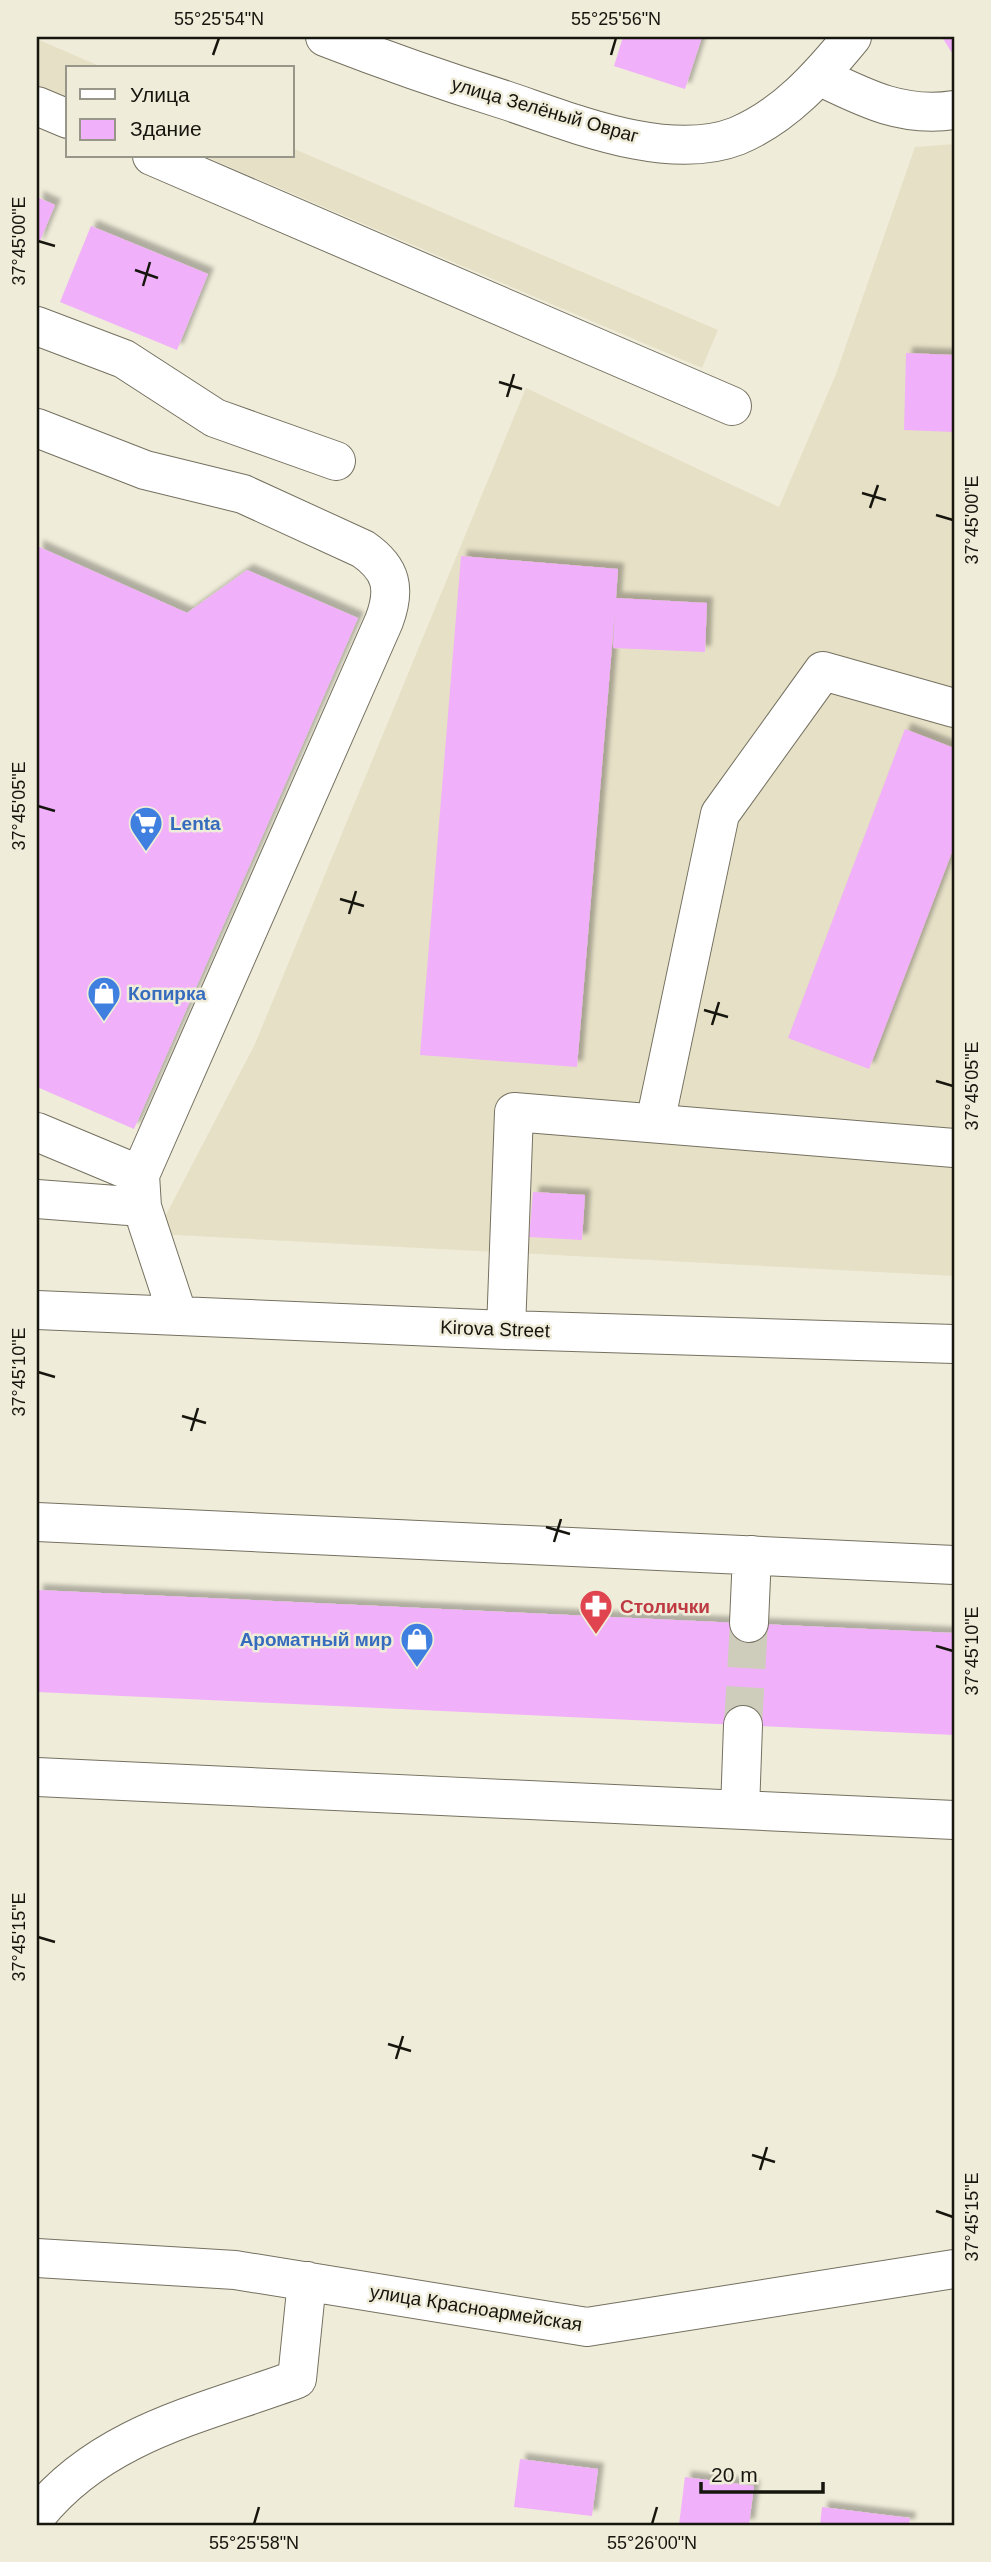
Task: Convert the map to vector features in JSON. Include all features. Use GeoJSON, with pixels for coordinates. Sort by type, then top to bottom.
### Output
{"type":"FeatureCollection","features":[{"type":"Feature","properties":{"kind":"street","name":"улица Зелёный Овраг"},"geometry":{"type":"LineString","coordinates":[[325,37],[441,80],[588,127],[667,143],[718,141],[736,136],[778,112],[819,76],[852,37]]}},
{"type":"Feature","properties":{"kind":"street"},"geometry":{"type":"LineString","coordinates":[[819,76],[860,97],[900,110],[920,113],[954,110]]}},
{"type":"Feature","properties":{"kind":"street"},"geometry":{"type":"LineString","coordinates":[[37,106],[66,118]]}},
{"type":"Feature","properties":{"kind":"street"},"geometry":{"type":"LineString","coordinates":[[157,158],[732,406]]}},
{"type":"Feature","properties":{"kind":"street"},"geometry":{"type":"LineString","coordinates":[[37,326],[124,359],[215,418],[336,461]]}},
{"type":"Feature","properties":{"kind":"street"},"geometry":{"type":"LineString","coordinates":[[37,428],[112,460],[267,503],[363,549],[378,559],[387,572],[392,588],[384,621],[141,1191],[178,1316]]}},
{"type":"Feature","properties":{"kind":"street"},"geometry":{"type":"LineString","coordinates":[[655,1123],[720,814],[823,671],[954,708]]}},
{"type":"Feature","properties":{"kind":"street"},"geometry":{"type":"LineString","coordinates":[[506,1330],[513,1112],[954,1147]]}},
{"type":"Feature","properties":{"kind":"street"},"geometry":{"type":"LineString","coordinates":[[37,1132],[141,1191]]}},
{"type":"Feature","properties":{"kind":"street"},"geometry":{"type":"LineString","coordinates":[[37,1199],[141,1191]]}},
{"type":"Feature","properties":{"kind":"street","name":"Kirova Street"},"geometry":{"type":"LineString","coordinates":[[37,1310],[506,1330],[954,1344]]}},
{"type":"Feature","properties":{"kind":"street"},"geometry":{"type":"LineString","coordinates":[[37,1522],[954,1565]]}},
{"type":"Feature","properties":{"kind":"street"},"geometry":{"type":"LineString","coordinates":[[749,1623],[752,1555]]}},
{"type":"Feature","properties":{"kind":"street"},"geometry":{"type":"LineString","coordinates":[[740,1810],[743,1725]]}},
{"type":"Feature","properties":{"kind":"street"},"geometry":{"type":"LineString","coordinates":[[37,1777],[954,1820]]}},
{"type":"Feature","properties":{"kind":"street","name":"улица Красноармейская"},"geometry":{"type":"LineString","coordinates":[[37,2258],[235,2270],[587,2327],[954,2269]]}},
{"type":"Feature","properties":{"kind":"street"},"geometry":{"type":"LineString","coordinates":[[37,2515],[71,2477],[126,2441],[297,2379],[307,2281]]}},
{"type":"Feature","properties":{"kind":"shaded area"},"geometry":{"type":"Polygon","coordinates":[[[37,39],[99,66],[66,66],[66,97],[37,85],[37,39]]]}},
{"type":"Feature","properties":{"kind":"shaded area"},"geometry":{"type":"Polygon","coordinates":[[[954,144],[954,1276],[156,1234],[255,1044],[526,388],[779,507],[836,374],[915,147],[954,144]]]}},
{"type":"Feature","properties":{"kind":"shaded area"},"geometry":{"type":"Polygon","coordinates":[[[294,149],[718,330],[702,368],[209,158],[294,158],[294,149]]]}},
{"type":"Feature","properties":{"kind":"building"},"geometry":{"type":"Polygon","coordinates":[[[623,37],[702,37],[685,89],[614,66],[623,37]]]}},
{"type":"Feature","properties":{"kind":"building"},"geometry":{"type":"Polygon","coordinates":[[[942,37],[954,37],[954,56],[942,37]]]}},
{"type":"Feature","properties":{"kind":"building"},"geometry":{"type":"Polygon","coordinates":[[[37,197],[55,205],[37,248],[37,197]]]}},
{"type":"Feature","properties":{"kind":"building"},"geometry":{"type":"Polygon","coordinates":[[[91,226],[208,274],[177,350],[60,302],[91,226]]]}},
{"type":"Feature","properties":{"kind":"building"},"geometry":{"type":"Polygon","coordinates":[[[906,353],[954,355],[954,432],[904,430],[906,353]]]}},
{"type":"Feature","properties":{"kind":"building","name":"Lenta"},"geometry":{"type":"Polygon","coordinates":[[[37,546],[187,613],[247,570],[358,618],[134,1129],[37,1087],[37,546]]]}},
{"type":"Feature","properties":{"kind":"building"},"geometry":{"type":"Polygon","coordinates":[[[461,556],[618,569],[616,598],[707,603],[705,652],[613,648],[615,610],[577,1067],[420,1055],[461,556]]]}},
{"type":"Feature","properties":{"kind":"building"},"geometry":{"type":"Polygon","coordinates":[[[905,729],[954,748],[954,847],[869,1069],[788,1038],[905,729]]]}},
{"type":"Feature","properties":{"kind":"building"},"geometry":{"type":"Polygon","coordinates":[[[533,1192],[585,1195],[582,1240],[529,1237],[533,1192]]]}},
{"type":"Feature","properties":{"kind":"building"},"geometry":{"type":"Polygon","coordinates":[[[37,1590],[954,1633],[954,1735],[37,1692],[37,1590]]]}},
{"type":"Feature","properties":{"kind":"building"},"geometry":{"type":"Polygon","coordinates":[[[520,2459],[598,2469],[592,2516],[514,2507],[520,2459]]]}},
{"type":"Feature","properties":{"kind":"building"},"geometry":{"type":"Polygon","coordinates":[[[685,2477],[754,2486],[749,2525],[679,2525],[685,2477]]]}},
{"type":"Feature","properties":{"kind":"building"},"geometry":{"type":"Polygon","coordinates":[[[822,2507],[910,2518],[909,2525],[820,2525],[822,2507]]]}},
{"type":"Feature","properties":{"kind":"tunnel"},"geometry":{"type":"LineString","coordinates":[[743,1725],[749,1623]]}},
{"type":"Feature","properties":{"kind":"place","name":"Lenta"},"geometry":{"type":"Point","coordinates":[146,853]}},
{"type":"Feature","properties":{"kind":"place","name":"Копирка"},"geometry":{"type":"Point","coordinates":[104,1023]}},
{"type":"Feature","properties":{"kind":"place","name":"Столички"},"geometry":{"type":"Point","coordinates":[596,1636]}},
{"type":"Feature","properties":{"kind":"place","name":"Ароматный мир"},"geometry":{"type":"Point","coordinates":[417,1669]}}]}
